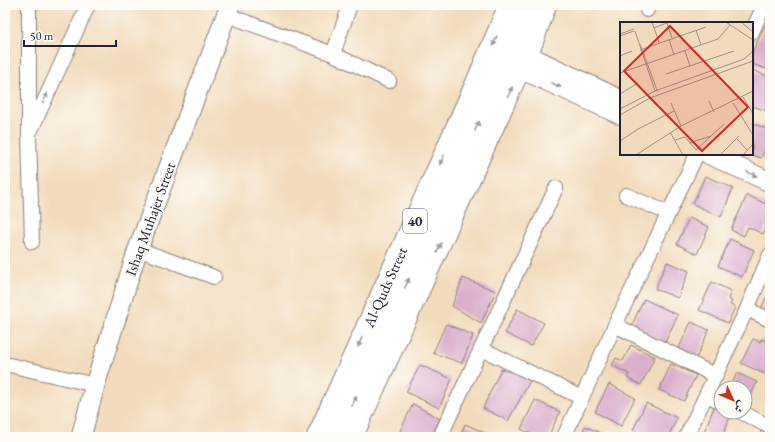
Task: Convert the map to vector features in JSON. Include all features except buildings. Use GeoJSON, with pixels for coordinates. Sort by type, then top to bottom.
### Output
{"type":"FeatureCollection","features":[{"type":"Feature","properties":{"kind":"highway","name":"Al-Quds Street"},"geometry":{"type":"LineString","coordinates":[[318,437],[477,83],[510,5]]}},
{"type":"Feature","properties":{"kind":"highway","name":"Al-Quds Street"},"geometry":{"type":"LineString","coordinates":[[338,437],[490,95],[528,5]]}},
{"type":"Feature","properties":{"kind":"highway"},"geometry":{"type":"LineString","coordinates":[[524,62],[545,5]]}},
{"type":"Feature","properties":{"kind":"street"},"geometry":{"type":"LineString","coordinates":[[29,5],[29,134],[32,242]]}},
{"type":"Feature","properties":{"kind":"street"},"geometry":{"type":"LineString","coordinates":[[29,134],[88,5]]}},
{"type":"Feature","properties":{"kind":"street"},"geometry":{"type":"LineString","coordinates":[[333,54],[350,5]]}},
{"type":"Feature","properties":{"kind":"street"},"geometry":{"type":"LineString","coordinates":[[753,30],[764,5]]}},
{"type":"Feature","properties":{"kind":"street"},"geometry":{"type":"LineString","coordinates":[[228,10],[333,54],[389,80]]}},
{"type":"Feature","properties":{"kind":"street","name":"Ishaq Muhajer Street"},"geometry":{"type":"LineString","coordinates":[[81,437],[95,385],[138,249],[228,10]]}},
{"type":"Feature","properties":{"kind":"street"},"geometry":{"type":"LineString","coordinates":[[524,62],[620,100]]}},
{"type":"Feature","properties":{"kind":"street"},"geometry":{"type":"LineString","coordinates":[[524,62],[620,114]]}},
{"type":"Feature","properties":{"kind":"street"},"geometry":{"type":"LineString","coordinates":[[353,437],[524,62]]}},
{"type":"Feature","properties":{"kind":"street"},"geometry":{"type":"LineString","coordinates":[[564,437],[615,325],[697,155]]}},
{"type":"Feature","properties":{"kind":"street"},"geometry":{"type":"LineString","coordinates":[[710,155],[770,182]]}},
{"type":"Feature","properties":{"kind":"street"},"geometry":{"type":"LineString","coordinates":[[742,155],[770,168]]}},
{"type":"Feature","properties":{"kind":"street"},"geometry":{"type":"LineString","coordinates":[[440,437],[556,188]]}},
{"type":"Feature","properties":{"kind":"street"},"geometry":{"type":"LineString","coordinates":[[626,195],[668,213]]}},
{"type":"Feature","properties":{"kind":"street"},"geometry":{"type":"LineString","coordinates":[[138,249],[214,277]]}},
{"type":"Feature","properties":{"kind":"street"},"geometry":{"type":"LineString","coordinates":[[686,437],[747,309],[770,255]]}},
{"type":"Feature","properties":{"kind":"street"},"geometry":{"type":"LineString","coordinates":[[747,309],[770,320]]}},
{"type":"Feature","properties":{"kind":"street"},"geometry":{"type":"LineString","coordinates":[[615,325],[716,376]]}},
{"type":"Feature","properties":{"kind":"street"},"geometry":{"type":"LineString","coordinates":[[482,349],[582,398]]}},
{"type":"Feature","properties":{"kind":"street"},"geometry":{"type":"LineString","coordinates":[[5,364],[95,385]]}},
{"type":"Feature","properties":{"kind":"street"},"geometry":{"type":"LineString","coordinates":[[707,395],[713,398]]}},
{"type":"Feature","properties":{"kind":"street"},"geometry":{"type":"LineString","coordinates":[[753,418],[770,427]]}}]}
